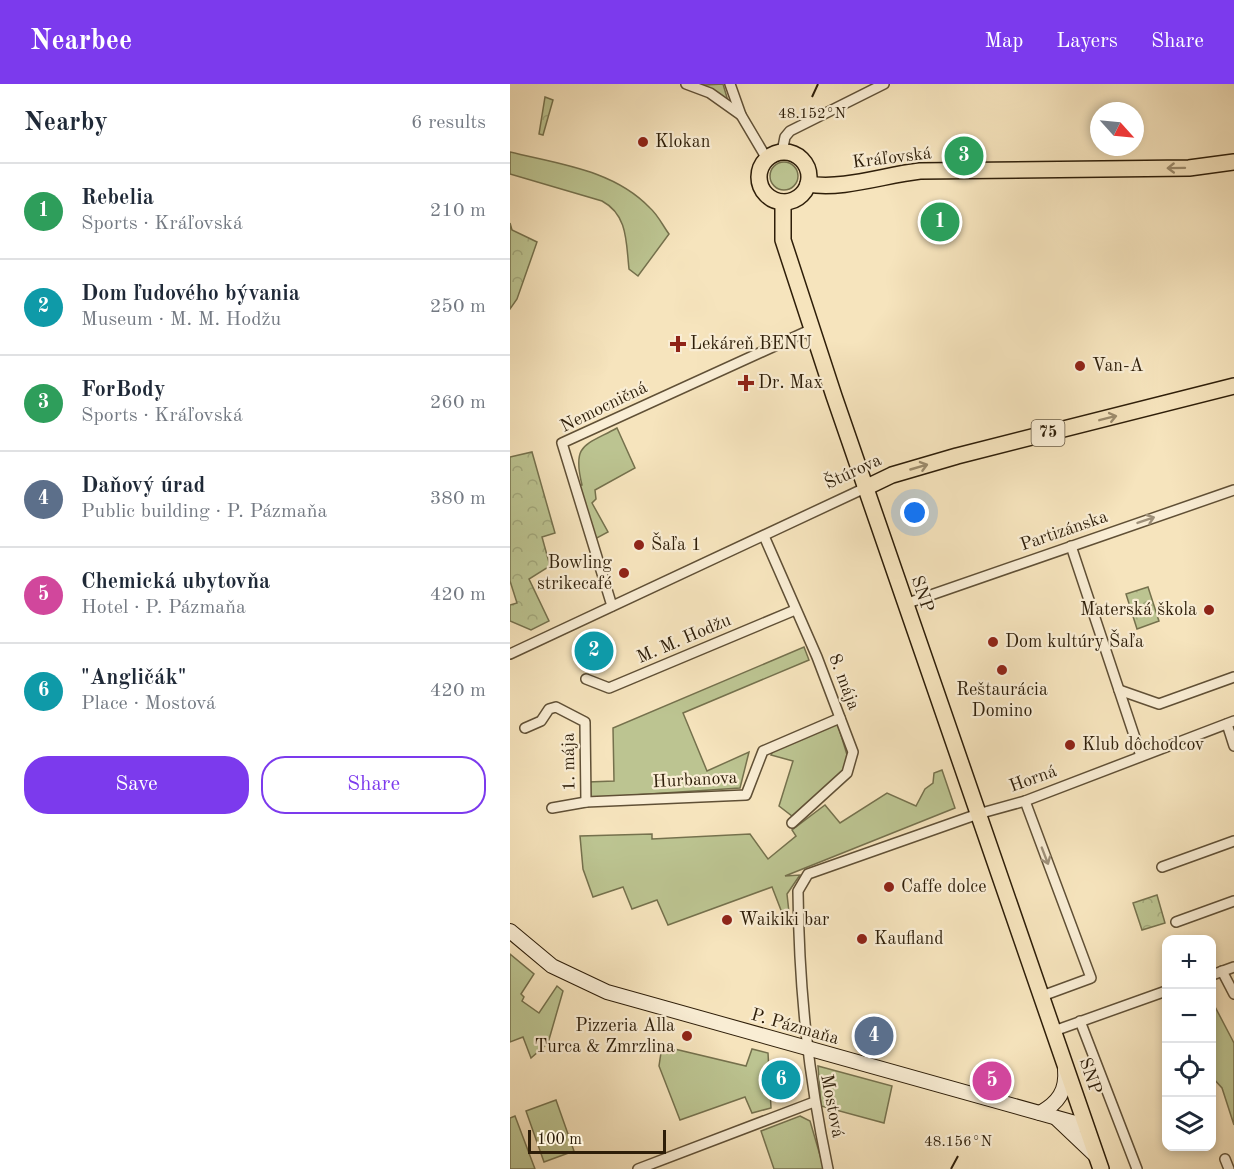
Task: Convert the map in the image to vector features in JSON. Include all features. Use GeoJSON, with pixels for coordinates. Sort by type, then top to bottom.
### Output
{"type":"FeatureCollection","features":[{"type":"Feature","properties":{"kind":"main road"},"geometry":{"type":"LineString","coordinates":[[782,152],[794,154],[803,161],[808,172],[808,184],[798,197],[783,202],[767,195],[761,186],[761,169],[767,159],[782,152]]}},
{"type":"Feature","properties":{"kind":"main road","name":"Kráľovská"},"geometry":{"type":"LineString","coordinates":[[808,184],[838,186],[879,176],[920,171],[1189,168],[1234,162]]}},
{"type":"Feature","properties":{"kind":"main road","name":"SNP"},"geometry":{"type":"LineString","coordinates":[[783,202],[783,240],[865,488],[1099,1163]]}},
{"type":"Feature","properties":{"kind":"main road","name":"Štúrova"},"geometry":{"type":"LineString","coordinates":[[865,488],[892,475],[957,456],[1234,386]]}},
{"type":"Feature","properties":{"kind":"main road","name":"P. Pázmaňa"},"geometry":{"type":"LineString","coordinates":[[510,931],[544,962],[603,991],[1086,1126]]}},
{"type":"Feature","properties":{"kind":"main road"},"geometry":{"type":"LineString","coordinates":[[1040,1113],[1058,1100],[1063,1090],[1066,1078],[1065,1062]]}},
{"type":"Feature","properties":{"kind":"main road"},"geometry":{"type":"LineString","coordinates":[[1055,1117],[1099,1163]]}},
{"type":"Feature","properties":{"kind":"street"},"geometry":{"type":"LineString","coordinates":[[686,84],[710,93],[741,115]]}},
{"type":"Feature","properties":{"kind":"street"},"geometry":{"type":"LineString","coordinates":[[730,84],[741,115],[767,159]]}},
{"type":"Feature","properties":{"kind":"street"},"geometry":{"type":"LineString","coordinates":[[782,152],[785,137],[789,131],[884,84]]}},
{"type":"Feature","properties":{"kind":"street","name":"Nemocničná"},"geometry":{"type":"LineString","coordinates":[[612,606],[562,443],[812,328]]}},
{"type":"Feature","properties":{"kind":"street","name":"Štúrova"},"geometry":{"type":"LineString","coordinates":[[510,654],[865,488]]}},
{"type":"Feature","properties":{"kind":"street","name":"Partizánska"},"geometry":{"type":"LineString","coordinates":[[905,604],[1234,490]]}},
{"type":"Feature","properties":{"kind":"street","name":"8. mája"},"geometry":{"type":"LineString","coordinates":[[764,536],[817,657],[853,752],[847,773],[792,824]]}},
{"type":"Feature","properties":{"kind":"street"},"geometry":{"type":"LineString","coordinates":[[1071,546],[1141,756]]}},
{"type":"Feature","properties":{"kind":"street","name":"M. M. Hodžu"},"geometry":{"type":"LineString","coordinates":[[586,679],[609,688],[795,610]]}},
{"type":"Feature","properties":{"kind":"street"},"geometry":{"type":"LineString","coordinates":[[1119,690],[1159,704],[1234,677]]}},
{"type":"Feature","properties":{"kind":"street","name":"1. mája"},"geometry":{"type":"LineString","coordinates":[[525,728],[541,721],[549,709],[556,707],[585,722],[586,802]]}},
{"type":"Feature","properties":{"kind":"street","name":"Hurbanova"},"geometry":{"type":"LineString","coordinates":[[552,808],[586,802],[746,795],[763,751],[840,718]]}},
{"type":"Feature","properties":{"kind":"street"},"geometry":{"type":"LineString","coordinates":[[1230,722],[1234,746]]}},
{"type":"Feature","properties":{"kind":"street","name":"Horná"},"geometry":{"type":"LineString","coordinates":[[962,820],[1025,801],[1230,722]]}},
{"type":"Feature","properties":{"kind":"street"},"geometry":{"type":"LineString","coordinates":[[1025,801],[1091,978],[1042,996]]}},
{"type":"Feature","properties":{"kind":"street"},"geometry":{"type":"LineString","coordinates":[[962,820],[984,831]]}},
{"type":"Feature","properties":{"kind":"street","name":"Mostová"},"geometry":{"type":"LineString","coordinates":[[828,1169],[806,1048],[798,891],[808,874],[962,820]]}},
{"type":"Feature","properties":{"kind":"street"},"geometry":{"type":"LineString","coordinates":[[1162,867],[1234,841]]}},
{"type":"Feature","properties":{"kind":"street"},"geometry":{"type":"LineString","coordinates":[[1176,922],[1234,901]]}},
{"type":"Feature","properties":{"kind":"street"},"geometry":{"type":"LineString","coordinates":[[1216,973],[1234,967]]}},
{"type":"Feature","properties":{"kind":"street"},"geometry":{"type":"LineString","coordinates":[[1222,971],[1234,994]]}},
{"type":"Feature","properties":{"kind":"street"},"geometry":{"type":"LineString","coordinates":[[1054,1031],[1162,993]]}},
{"type":"Feature","properties":{"kind":"street"},"geometry":{"type":"LineString","coordinates":[[1080,1021],[1137,1169]]}},
{"type":"Feature","properties":{"kind":"street"},"geometry":{"type":"LineString","coordinates":[[638,1169],[814,1102]]}},
{"type":"Feature","properties":{"kind":"street"},"geometry":{"type":"LineString","coordinates":[[1225,1158],[1229,1169]]}},
{"type":"Feature","properties":{"kind":"green space"},"geometry":{"type":"Polygon","coordinates":[[[723,84],[728,101],[704,85],[723,84]]]}},
{"type":"Feature","properties":{"kind":"green space"},"geometry":{"type":"Polygon","coordinates":[[[545,97],[553,100],[543,135],[539,134],[545,97]]]}},
{"type":"Feature","properties":{"kind":"green space"},"geometry":{"type":"Polygon","coordinates":[[[510,152],[585,170],[620,185],[636,195],[653,211],[669,234],[638,276],[629,269],[624,230],[611,207],[602,201],[510,174],[510,152]]]}},
{"type":"Feature","properties":{"kind":"green space"},"geometry":{"type":"Polygon","coordinates":[[[784,162],[794,166],[798,176],[794,186],[784,190],[774,186],[770,176],[774,166],[784,162]]]}},
{"type":"Feature","properties":{"kind":"green space"},"geometry":{"type":"Polygon","coordinates":[[[510,223],[512,230],[537,242],[517,299],[510,309],[510,223]]]}},
{"type":"Feature","properties":{"kind":"green space"},"geometry":{"type":"Polygon","coordinates":[[[617,428],[635,468],[595,490],[596,499],[592,503],[608,532],[595,539],[578,486],[582,485],[579,472],[580,454],[589,443],[617,428]]]}},
{"type":"Feature","properties":{"kind":"green space"},"geometry":{"type":"Polygon","coordinates":[[[532,452],[555,533],[542,537],[550,566],[529,579],[549,621],[531,630],[510,621],[510,605],[517,603],[510,581],[510,457],[532,452]]]}},
{"type":"Feature","properties":{"kind":"green space"},"geometry":{"type":"Polygon","coordinates":[[[1148,587],[1159,621],[1137,629],[1126,594],[1148,587]]]}},
{"type":"Feature","properties":{"kind":"green space"},"geometry":{"type":"Polygon","coordinates":[[[804,647],[809,660],[683,713],[707,771],[749,752],[740,788],[588,798],[588,782],[614,781],[613,728],[804,647]]]}},
{"type":"Feature","properties":{"kind":"green space"},"geometry":{"type":"Polygon","coordinates":[[[837,722],[848,758],[844,770],[792,816],[779,806],[793,761],[771,755],[773,750],[837,722]]]}},
{"type":"Feature","properties":{"kind":"green space"},"geometry":{"type":"Polygon","coordinates":[[[942,770],[955,808],[785,876],[800,875],[787,894],[790,922],[786,923],[772,887],[668,925],[657,900],[632,909],[623,887],[593,897],[583,869],[580,836],[652,834],[652,839],[750,834],[768,859],[796,836],[792,830],[825,805],[840,823],[887,793],[916,806],[925,789],[933,783],[934,773],[942,770]]]}},
{"type":"Feature","properties":{"kind":"green space"},"geometry":{"type":"Polygon","coordinates":[[[1157,895],[1165,923],[1142,930],[1133,903],[1157,895]]]}},
{"type":"Feature","properties":{"kind":"green space"},"geometry":{"type":"Polygon","coordinates":[[[510,954],[534,974],[521,994],[524,997],[522,1001],[539,1013],[557,986],[563,991],[548,1043],[531,1058],[523,1037],[510,1042],[510,954]]]}},
{"type":"Feature","properties":{"kind":"green space"},"geometry":{"type":"Polygon","coordinates":[[[1216,1009],[1234,1043],[1234,1125],[1222,1088],[1216,1081],[1216,1009]]]}},
{"type":"Feature","properties":{"kind":"green space"},"geometry":{"type":"Polygon","coordinates":[[[662,1046],[746,1066],[752,1049],[768,1053],[771,1108],[752,1113],[745,1097],[680,1120],[659,1066],[662,1046]]]}},
{"type":"Feature","properties":{"kind":"green space"},"geometry":{"type":"Polygon","coordinates":[[[818,1066],[892,1086],[884,1123],[821,1106],[818,1066]]]}},
{"type":"Feature","properties":{"kind":"green space"},"geometry":{"type":"Polygon","coordinates":[[[556,1100],[574,1151],[544,1162],[526,1111],[556,1100]]]}},
{"type":"Feature","properties":{"kind":"green space"},"geometry":{"type":"Polygon","coordinates":[[[515,1116],[535,1169],[510,1169],[510,1118],[515,1116]]]}},
{"type":"Feature","properties":{"kind":"green space"},"geometry":{"type":"Polygon","coordinates":[[[800,1116],[810,1121],[824,1169],[774,1169],[761,1131],[800,1116]]]}},
{"type":"Feature","properties":{"kind":"place","name":"Klokan"},"geometry":{"type":"Point","coordinates":[643,142]}},
{"type":"Feature","properties":{"kind":"place","name":"ForBody"},"geometry":{"type":"Point","coordinates":[964,156]}},
{"type":"Feature","properties":{"kind":"place","name":"Rebelia"},"geometry":{"type":"Point","coordinates":[940,222]}},
{"type":"Feature","properties":{"kind":"place","name":"Lekáreň BENU"},"geometry":{"type":"Point","coordinates":[678,344]}},
{"type":"Feature","properties":{"kind":"place","name":"Van-A"},"geometry":{"type":"Point","coordinates":[1080,366]}},
{"type":"Feature","properties":{"kind":"place","name":"Dr. Max"},"geometry":{"type":"Point","coordinates":[746,383]}},
{"type":"Feature","properties":{"kind":"place","name":"Šaľa 1"},"geometry":{"type":"Point","coordinates":[639,545]}},
{"type":"Feature","properties":{"kind":"place","name":"Bowling strikecafé"},"geometry":{"type":"Point","coordinates":[624,573]}},
{"type":"Feature","properties":{"kind":"place","name":"Materská škola"},"geometry":{"type":"Point","coordinates":[1209,610]}},
{"type":"Feature","properties":{"kind":"place","name":"Dom kultúry Šaľa"},"geometry":{"type":"Point","coordinates":[993,642]}},
{"type":"Feature","properties":{"kind":"place","name":"Dom ľudového bývania"},"geometry":{"type":"Point","coordinates":[594,651]}},
{"type":"Feature","properties":{"kind":"place","name":"Reštaurácia Domino"},"geometry":{"type":"Point","coordinates":[1002,670]}},
{"type":"Feature","properties":{"kind":"place","name":"Klub dôchodcov"},"geometry":{"type":"Point","coordinates":[1070,745]}},
{"type":"Feature","properties":{"kind":"place","name":"Caffe dolce"},"geometry":{"type":"Point","coordinates":[889,887]}},
{"type":"Feature","properties":{"kind":"place","name":"Waikiki bar"},"geometry":{"type":"Point","coordinates":[727,920]}},
{"type":"Feature","properties":{"kind":"place","name":"Kaufland"},"geometry":{"type":"Point","coordinates":[862,939]}},
{"type":"Feature","properties":{"kind":"place","name":"Pizzeria Alla Turca & Zmrzlina"},"geometry":{"type":"Point","coordinates":[687,1036]}},
{"type":"Feature","properties":{"kind":"place","name":"Daňový úrad"},"geometry":{"type":"Point","coordinates":[874,1036]}},
{"type":"Feature","properties":{"kind":"place","name":"\"Angličák\""},"geometry":{"type":"Point","coordinates":[781,1080]}},
{"type":"Feature","properties":{"kind":"place","name":"Chemická ubytovňa"},"geometry":{"type":"Point","coordinates":[992,1081]}}]}
